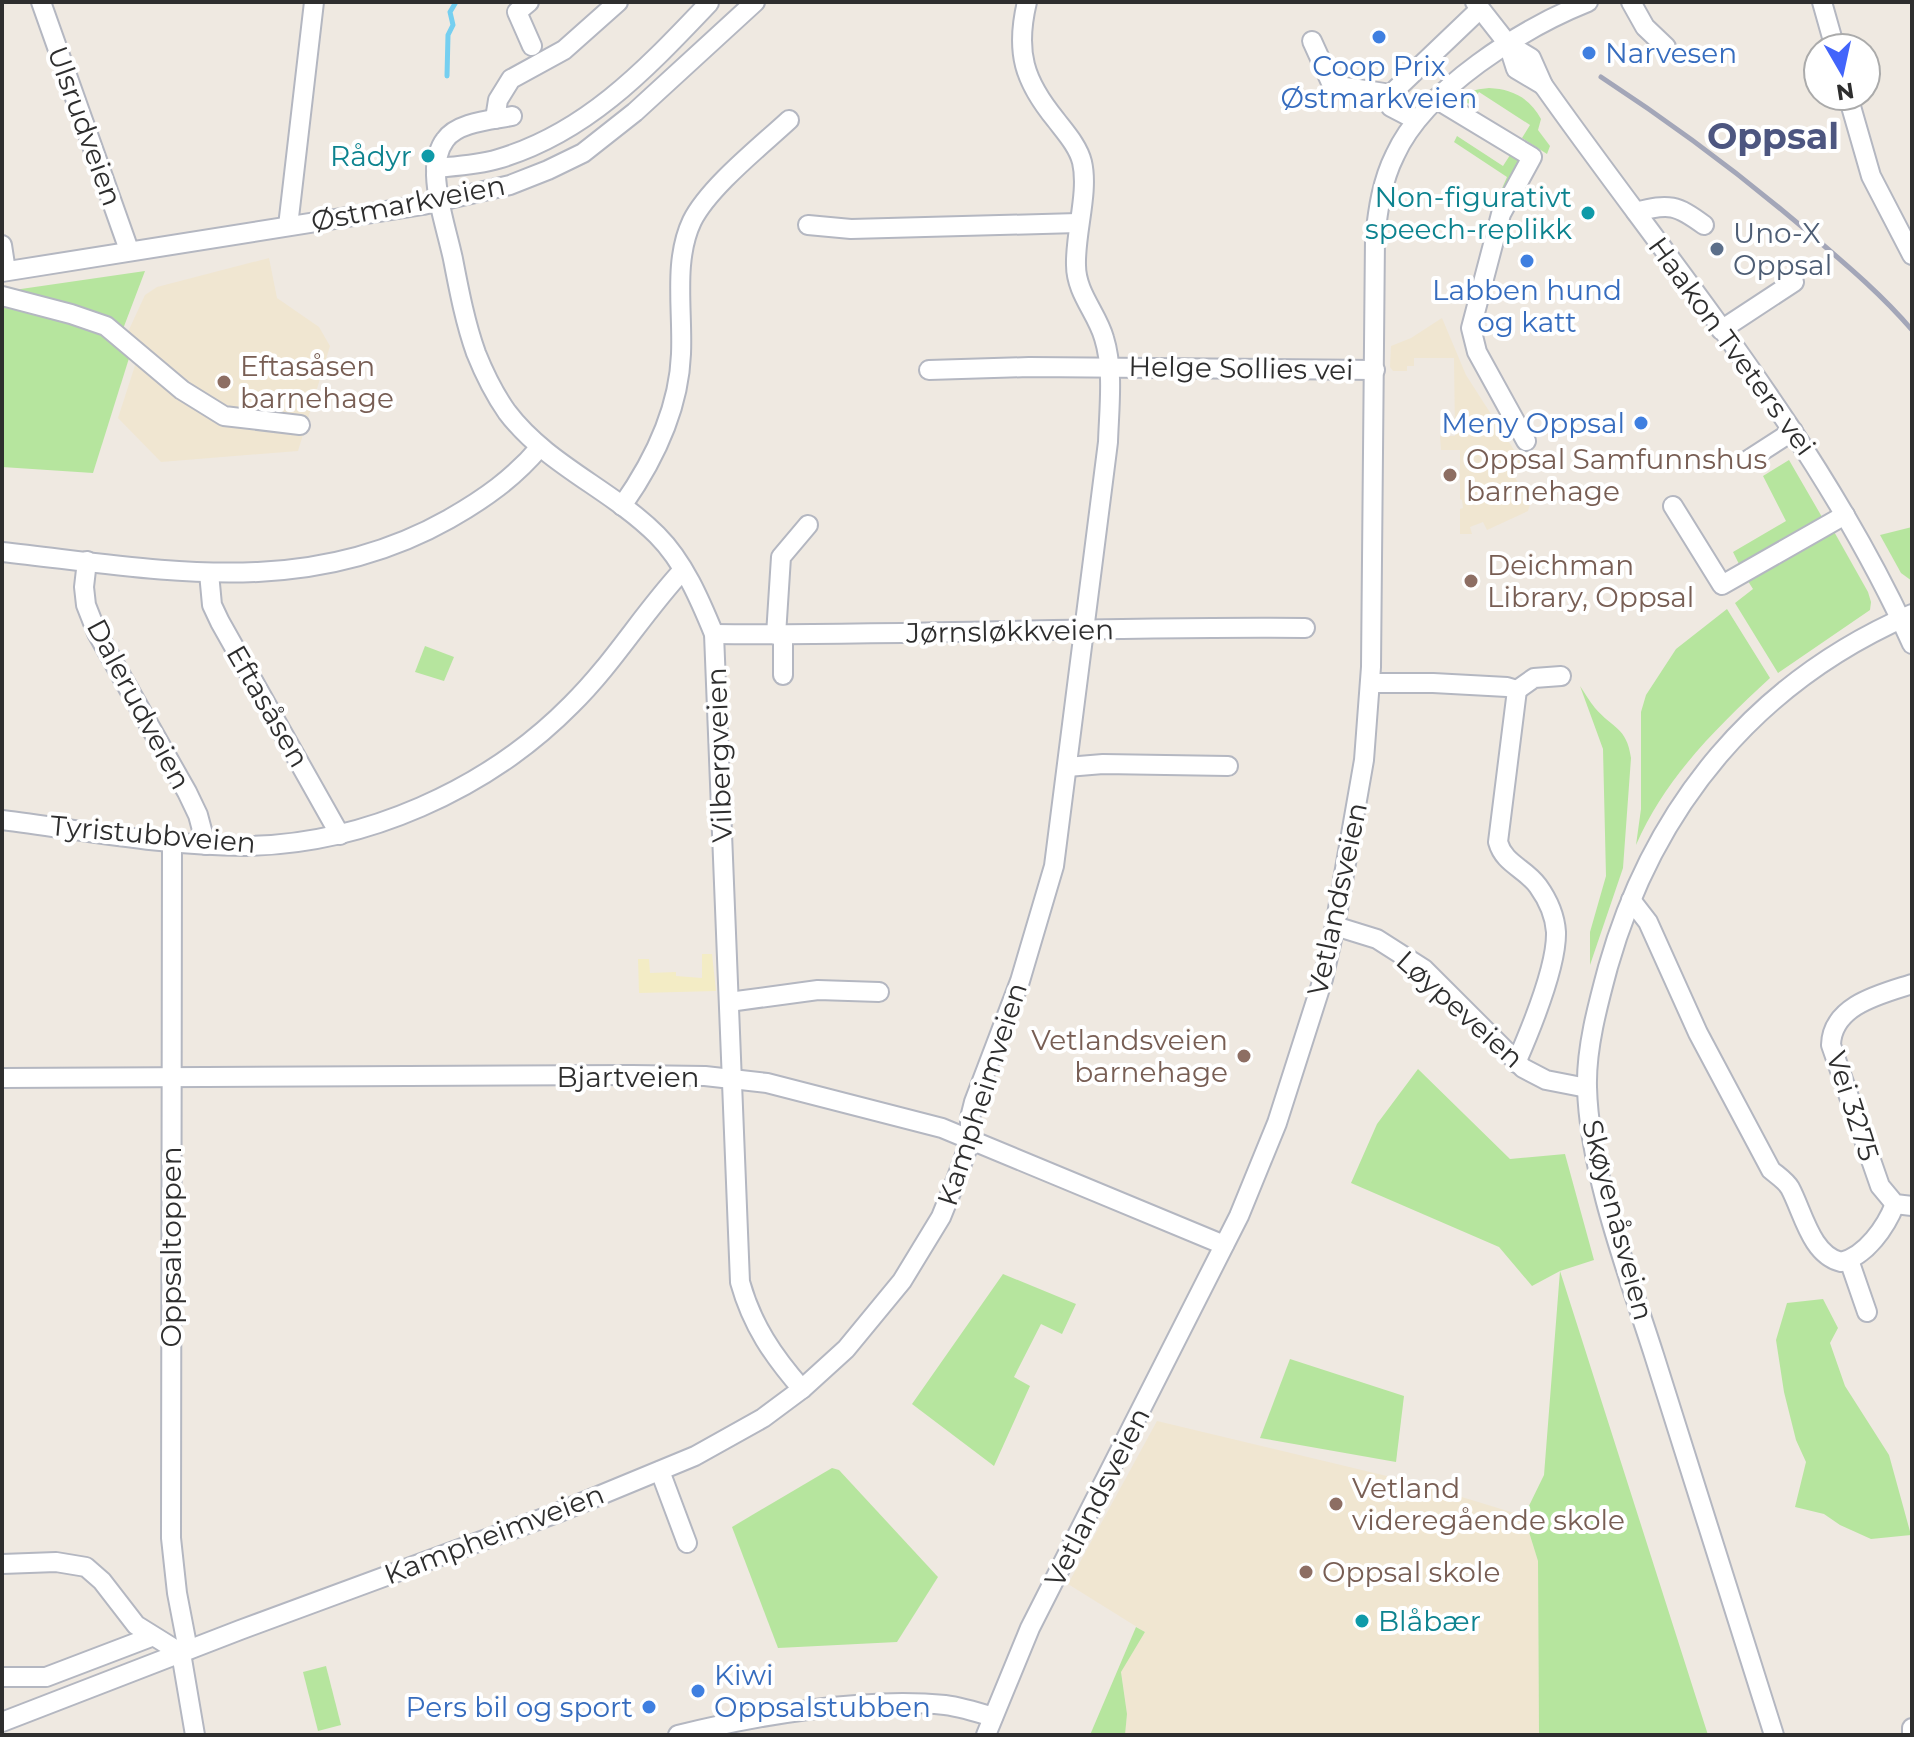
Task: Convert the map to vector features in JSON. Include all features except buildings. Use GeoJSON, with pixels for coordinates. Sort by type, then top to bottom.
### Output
{"type":"FeatureCollection","features":[{"type":"Feature","properties":{"kind":"street","name":"Ulsrudveien"},"geometry":{"type":"LineString","coordinates":[[41,2],[129,250]]}},
{"type":"Feature","properties":{"kind":"street"},"geometry":{"type":"LineString","coordinates":[[288,226],[314,2]]}},
{"type":"Feature","properties":{"kind":"street"},"geometry":{"type":"LineString","coordinates":[[529,2],[517,12],[532,46]]}},
{"type":"Feature","properties":{"kind":"street"},"geometry":{"type":"LineString","coordinates":[[618,2],[597,8],[564,50],[511,79],[498,100],[503,118],[462,128],[448,136],[442,143],[436,168],[483,163],[509,155],[541,143],[581,122],[602,107],[709,3]]}},
{"type":"Feature","properties":{"kind":"street","name":"Østmarkveien"},"geometry":{"type":"LineString","coordinates":[[4,272],[439,202],[530,178],[583,153],[625,121],[755,2]]}},
{"type":"Feature","properties":{"kind":"street","name":"Kampheimveien"},"geometry":{"type":"LineString","coordinates":[[2,1722],[557,1513],[695,1456],[763,1418],[802,1389],[846,1349],[902,1281],[941,1217],[970,1141],[974,1102],[1020,981],[1051,879],[1108,442],[1108,367],[1104,335],[1079,284],[1076,267],[1082,162],[1065,132],[1034,91],[1025,68],[1021,44],[1027,2]]}},
{"type":"Feature","properties":{"kind":"street","name":"Vetlandsveien"},"geometry":{"type":"LineString","coordinates":[[989,1726],[1034,1621],[1224,1245],[1277,1123],[1312,1016],[1335,926],[1364,760],[1373,615],[1375,238],[1385,179],[1396,151],[1416,120],[1436,99],[1508,44],[1547,20],[1588,2]]}},
{"type":"Feature","properties":{"kind":"street"},"geometry":{"type":"LineString","coordinates":[[1631,2],[1645,27],[1666,47]]}},
{"type":"Feature","properties":{"kind":"street"},"geometry":{"type":"LineString","coordinates":[[1822,2],[1830,32]]}},
{"type":"Feature","properties":{"kind":"street"},"geometry":{"type":"LineString","coordinates":[[1416,120],[1391,107],[1391,94],[1478,5],[1508,44]]}},
{"type":"Feature","properties":{"kind":"street"},"geometry":{"type":"LineString","coordinates":[[1312,41],[1332,85],[1391,94]]}},
{"type":"Feature","properties":{"kind":"street","name":"Haakon Tveters vei"},"geometry":{"type":"LineString","coordinates":[[1508,44],[1516,69],[1543,85],[1793,431],[1906,617],[1912,644]]}},
{"type":"Feature","properties":{"kind":"street"},"geometry":{"type":"LineString","coordinates":[[1436,99],[1532,157],[1501,214],[1471,328],[1477,352],[1526,441]]}},
{"type":"Feature","properties":{"kind":"street"},"geometry":{"type":"LineString","coordinates":[[1853,112],[1871,176],[1912,255]]}},
{"type":"Feature","properties":{"kind":"street"},"geometry":{"type":"LineString","coordinates":[[622,506],[641,476],[672,406],[681,356],[681,267],[693,218],[729,176],[789,120]]}},
{"type":"Feature","properties":{"kind":"street","name":"Vilbergveien"},"geometry":{"type":"LineString","coordinates":[[436,168],[439,202],[463,310],[477,355],[505,409],[540,447],[658,536],[683,570],[714,634],[740,1282],[759,1333],[802,1389]]}},
{"type":"Feature","properties":{"kind":"street"},"geometry":{"type":"LineString","coordinates":[[1636,212],[1673,205],[1704,225]]}},
{"type":"Feature","properties":{"kind":"street"},"geometry":{"type":"LineString","coordinates":[[808,225],[851,229],[1078,223]]}},
{"type":"Feature","properties":{"kind":"street"},"geometry":{"type":"LineString","coordinates":[[2,245],[4,272]]}},
{"type":"Feature","properties":{"kind":"street"},"geometry":{"type":"LineString","coordinates":[[1721,330],[1794,282]]}},
{"type":"Feature","properties":{"kind":"street"},"geometry":{"type":"LineString","coordinates":[[2,296],[106,326],[182,390],[224,416],[300,425]]}},
{"type":"Feature","properties":{"kind":"street"},"geometry":{"type":"LineString","coordinates":[[929,370],[1108,367]]}},
{"type":"Feature","properties":{"kind":"street","name":"Helge Sollies vei"},"geometry":{"type":"LineString","coordinates":[[1108,367],[1375,370]]}},
{"type":"Feature","properties":{"kind":"street"},"geometry":{"type":"LineString","coordinates":[[1748,460],[1793,431]]}},
{"type":"Feature","properties":{"kind":"street"},"geometry":{"type":"LineString","coordinates":[[2,552],[209,573],[313,569],[392,546],[437,526],[490,495],[522,468],[540,447]]}},
{"type":"Feature","properties":{"kind":"street"},"geometry":{"type":"LineString","coordinates":[[1673,506],[1722,585],[1845,515]]}},
{"type":"Feature","properties":{"kind":"street"},"geometry":{"type":"LineString","coordinates":[[783,675],[779,635],[781,557],[808,525]]}},
{"type":"Feature","properties":{"kind":"street","name":"Dalerudveien"},"geometry":{"type":"LineString","coordinates":[[87,561],[84,587],[86,605],[97,633],[187,792],[198,815],[206,845]]}},
{"type":"Feature","properties":{"kind":"street","name":"Tyristubbveien"},"geometry":{"type":"LineString","coordinates":[[2,820],[206,845],[284,844],[340,835],[429,802],[494,768],[524,747],[596,679],[657,597],[683,570]]}},
{"type":"Feature","properties":{"kind":"street","name":"Eftasåsen"},"geometry":{"type":"LineString","coordinates":[[209,573],[212,605],[220,622],[340,835]]}},
{"type":"Feature","properties":{"kind":"street","name":"Skøyenåsveien"},"geometry":{"type":"LineString","coordinates":[[1774,1735],[1619,1247],[1589,1120],[1587,1071],[1600,995],[1631,900],[1663,833],[1682,802],[1741,729],[1772,700],[1837,653],[1906,617]]}},
{"type":"Feature","properties":{"kind":"street","name":"Jørnsløkkveien"},"geometry":{"type":"LineString","coordinates":[[714,634],[1305,628]]}},
{"type":"Feature","properties":{"kind":"street"},"geometry":{"type":"LineString","coordinates":[[1516,1063],[1549,970],[1556,934],[1553,913],[1541,890],[1533,879],[1505,859],[1498,842],[1517,690],[1534,678],[1561,676]]}},
{"type":"Feature","properties":{"kind":"street"},"geometry":{"type":"LineString","coordinates":[[1370,683],[1433,683],[1517,690]]}},
{"type":"Feature","properties":{"kind":"street"},"geometry":{"type":"LineString","coordinates":[[1067,767],[1103,764],[1228,766]]}},
{"type":"Feature","properties":{"kind":"street","name":"Oppsaltoppen"},"geometry":{"type":"LineString","coordinates":[[172,842],[171,1546],[195,1735]]}},
{"type":"Feature","properties":{"kind":"street"},"geometry":{"type":"LineString","coordinates":[[1631,900],[1648,922],[1698,1033],[1771,1170],[1788,1185],[1806,1224],[1829,1257],[1841,1262],[1857,1256],[1903,1205]]}},
{"type":"Feature","properties":{"kind":"street","name":"Løypeveien"},"geometry":{"type":"LineString","coordinates":[[1335,926],[1377,939],[1424,969],[1516,1063],[1546,1080],[1587,1088]]}},
{"type":"Feature","properties":{"kind":"street","name":"Vei 3275"},"geometry":{"type":"LineString","coordinates":[[1903,1205],[1880,1186],[1831,1038],[1844,1014],[1861,1003],[1912,984]]}},
{"type":"Feature","properties":{"kind":"street"},"geometry":{"type":"LineString","coordinates":[[729,1002],[818,990],[879,992]]}},
{"type":"Feature","properties":{"kind":"street","name":"Bjartveien"},"geometry":{"type":"LineString","coordinates":[[2,1078],[632,1075],[732,1078],[767,1083],[942,1128],[1224,1245]]}},
{"type":"Feature","properties":{"kind":"street"},"geometry":{"type":"LineString","coordinates":[[1849,1260],[1867,1312]]}},
{"type":"Feature","properties":{"kind":"street"},"geometry":{"type":"LineString","coordinates":[[660,1471],[687,1543]]}},
{"type":"Feature","properties":{"kind":"street"},"geometry":{"type":"LineString","coordinates":[[2,1564],[79,1563],[102,1581],[136,1625],[151,1637],[184,1652]]}},
{"type":"Feature","properties":{"kind":"street"},"geometry":{"type":"LineString","coordinates":[[2,1677],[46,1677],[151,1637]]}},
{"type":"Feature","properties":{"kind":"street"},"geometry":{"type":"LineString","coordinates":[[678,1735],[737,1721],[836,1707],[943,1705],[989,1726]]}},
{"type":"Feature","properties":{"kind":"street"},"geometry":{"type":"LineString","coordinates":[[1912,1728],[1912,1735]]}},
{"type":"Feature","properties":{"kind":"shaded area","name":"Eftasåsen barnehage"},"geometry":{"type":"Polygon","coordinates":[[[269,258],[277,298],[319,327],[330,346],[298,451],[161,462],[118,418],[141,347],[127,334],[145,295],[157,287],[269,258]]]}},
{"type":"Feature","properties":{"kind":"shaded area"},"geometry":{"type":"Polygon","coordinates":[[[1442,318],[1466,375],[1523,464],[1512,472],[1530,504],[1528,511],[1487,530],[1483,522],[1470,527],[1472,534],[1460,534],[1460,509],[1463,508],[1460,499],[1460,450],[1441,450],[1440,436],[1455,436],[1454,358],[1414,358],[1414,366],[1407,366],[1407,371],[1393,371],[1390,367],[1391,346],[1411,338],[1442,318]]]}},
{"type":"Feature","properties":{"kind":"shaded area","name":"Oppsal skole"},"geometry":{"type":"Polygon","coordinates":[[[1157,1421],[1416,1483],[1524,1516],[1538,1561],[1539,1735],[1125,1735],[1127,1714],[1121,1671],[1145,1632],[1068,1584],[1157,1421]]]}},
{"type":"Feature","properties":{"kind":"green space"},"geometry":{"type":"Polygon","coordinates":[[[1489,88],[1513,93],[1531,105],[1541,119],[1538,130],[1550,146],[1547,154],[1522,138],[1530,125],[1479,92],[1471,104],[1463,102],[1469,93],[1489,88]]]}},
{"type":"Feature","properties":{"kind":"green space"},"geometry":{"type":"Polygon","coordinates":[[[1457,136],[1503,166],[1512,152],[1520,159],[1498,204],[1496,202],[1507,177],[1454,142],[1457,136]]]}},
{"type":"Feature","properties":{"kind":"green space"},"geometry":{"type":"Polygon","coordinates":[[[145,271],[123,329],[103,315],[14,290],[145,271]]]}},
{"type":"Feature","properties":{"kind":"green space"},"geometry":{"type":"Polygon","coordinates":[[[2,305],[107,336],[130,355],[93,473],[2,467],[2,305]]]}},
{"type":"Feature","properties":{"kind":"green space"},"geometry":{"type":"Polygon","coordinates":[[[1789,460],[1822,517],[1740,566],[1733,552],[1786,521],[1763,476],[1789,460]]]}},
{"type":"Feature","properties":{"kind":"green space"},"geometry":{"type":"Polygon","coordinates":[[[1912,527],[1912,581],[1901,573],[1880,535],[1912,527]]]}},
{"type":"Feature","properties":{"kind":"green space"},"geometry":{"type":"Polygon","coordinates":[[[1832,528],[1868,592],[1870,610],[1778,673],[1735,603],[1753,589],[1746,578],[1832,528]]]}},
{"type":"Feature","properties":{"kind":"green space"},"geometry":{"type":"Polygon","coordinates":[[[1727,609],[1770,678],[1712,735],[1677,776],[1636,845],[1641,809],[1641,712],[1646,695],[1676,649],[1727,609]]]}},
{"type":"Feature","properties":{"kind":"green space"},"geometry":{"type":"Polygon","coordinates":[[[425,646],[454,657],[444,681],[415,672],[425,646]]]}},
{"type":"Feature","properties":{"kind":"green space"},"geometry":{"type":"Polygon","coordinates":[[[1580,686],[1595,708],[1622,734],[1631,758],[1623,868],[1590,965],[1590,932],[1606,876],[1603,749],[1580,686]]]}},
{"type":"Feature","properties":{"kind":"green space"},"geometry":{"type":"Polygon","coordinates":[[[1418,1069],[1510,1159],[1565,1154],[1594,1260],[1560,1271],[1532,1286],[1499,1247],[1351,1183],[1377,1124],[1418,1069]]]}},
{"type":"Feature","properties":{"kind":"green space"},"geometry":{"type":"Polygon","coordinates":[[[1560,1271],[1708,1735],[1539,1735],[1538,1561],[1524,1516],[1544,1475],[1560,1271]]]}},
{"type":"Feature","properties":{"kind":"green space"},"geometry":{"type":"Polygon","coordinates":[[[1003,1274],[1076,1304],[1062,1334],[1041,1324],[1014,1377],[1030,1386],[994,1466],[912,1404],[1003,1274]]]}},
{"type":"Feature","properties":{"kind":"green space"},"geometry":{"type":"Polygon","coordinates":[[[1823,1299],[1838,1328],[1830,1343],[1845,1386],[1889,1455],[1911,1535],[1871,1539],[1824,1514],[1795,1507],[1806,1462],[1796,1440],[1784,1392],[1776,1340],[1787,1303],[1823,1299]]]}},
{"type":"Feature","properties":{"kind":"green space"},"geometry":{"type":"Polygon","coordinates":[[[1290,1359],[1404,1396],[1396,1462],[1260,1438],[1290,1359]]]}},
{"type":"Feature","properties":{"kind":"green space"},"geometry":{"type":"Polygon","coordinates":[[[832,1468],[839,1470],[938,1577],[897,1642],[778,1648],[732,1527],[832,1468]]]}},
{"type":"Feature","properties":{"kind":"green space"},"geometry":{"type":"Polygon","coordinates":[[[1136,1627],[1145,1632],[1121,1672],[1127,1714],[1125,1735],[1090,1735],[1136,1627]]]}},
{"type":"Feature","properties":{"kind":"green space"},"geometry":{"type":"Polygon","coordinates":[[[326,1666],[341,1725],[318,1731],[303,1672],[326,1666]]]}},
{"type":"Feature","properties":{"kind":"sand"},"geometry":{"type":"Polygon","coordinates":[[[702,954],[712,954],[716,991],[639,993],[638,959],[649,959],[650,973],[676,972],[676,976],[702,978],[702,954]]]}},
{"type":"Feature","properties":{"kind":"waterway"},"geometry":{"type":"LineString","coordinates":[[447,76],[448,35],[453,25],[450,12],[456,2]]}},
{"type":"Feature","properties":{"kind":"railway"},"geometry":{"type":"LineString","coordinates":[[1601,77],[1684,134],[1763,195],[1865,282],[1912,330]]}},
{"type":"Feature","properties":{"kind":"place","name":"Coop Prix Østmarkveien"},"geometry":{"type":"Point","coordinates":[1379,37]}},
{"type":"Feature","properties":{"kind":"place","name":"Narvesen"},"geometry":{"type":"Point","coordinates":[1589,53]}},
{"type":"Feature","properties":{"kind":"place","name":"Rådyr"},"geometry":{"type":"Point","coordinates":[428,156]}},
{"type":"Feature","properties":{"kind":"place","name":"Non-figurativt speech-replikk"},"geometry":{"type":"Point","coordinates":[1588,213]}},
{"type":"Feature","properties":{"kind":"place","name":"Uno-X Oppsal"},"geometry":{"type":"Point","coordinates":[1717,249]}},
{"type":"Feature","properties":{"kind":"place","name":"Labben hund og katt"},"geometry":{"type":"Point","coordinates":[1527,261]}},
{"type":"Feature","properties":{"kind":"place","name":"Eftasåsen barnehage"},"geometry":{"type":"Point","coordinates":[224,382]}},
{"type":"Feature","properties":{"kind":"place","name":"Meny Oppsal"},"geometry":{"type":"Point","coordinates":[1641,423]}},
{"type":"Feature","properties":{"kind":"place","name":"Oppsal Samfunnshus barnehage"},"geometry":{"type":"Point","coordinates":[1450,475]}},
{"type":"Feature","properties":{"kind":"place","name":"Deichman Library, Oppsal"},"geometry":{"type":"Point","coordinates":[1471,581]}},
{"type":"Feature","properties":{"kind":"place","name":"Vetlandsveien barnehage"},"geometry":{"type":"Point","coordinates":[1244,1056]}},
{"type":"Feature","properties":{"kind":"place","name":"Vetland videregående skole"},"geometry":{"type":"Point","coordinates":[1336,1504]}},
{"type":"Feature","properties":{"kind":"place","name":"Oppsal skole"},"geometry":{"type":"Point","coordinates":[1306,1572]}},
{"type":"Feature","properties":{"kind":"place","name":"Blåbær"},"geometry":{"type":"Point","coordinates":[1362,1621]}},
{"type":"Feature","properties":{"kind":"place","name":"Kiwi Oppsalstubben"},"geometry":{"type":"Point","coordinates":[698,1691]}},
{"type":"Feature","properties":{"kind":"place","name":"Pers bil og sport"},"geometry":{"type":"Point","coordinates":[649,1707]}},
{"type":"Feature","properties":{"kind":"district","name":"Oppsal"},"geometry":{"type":"Point","coordinates":[1773,136]}}]}
